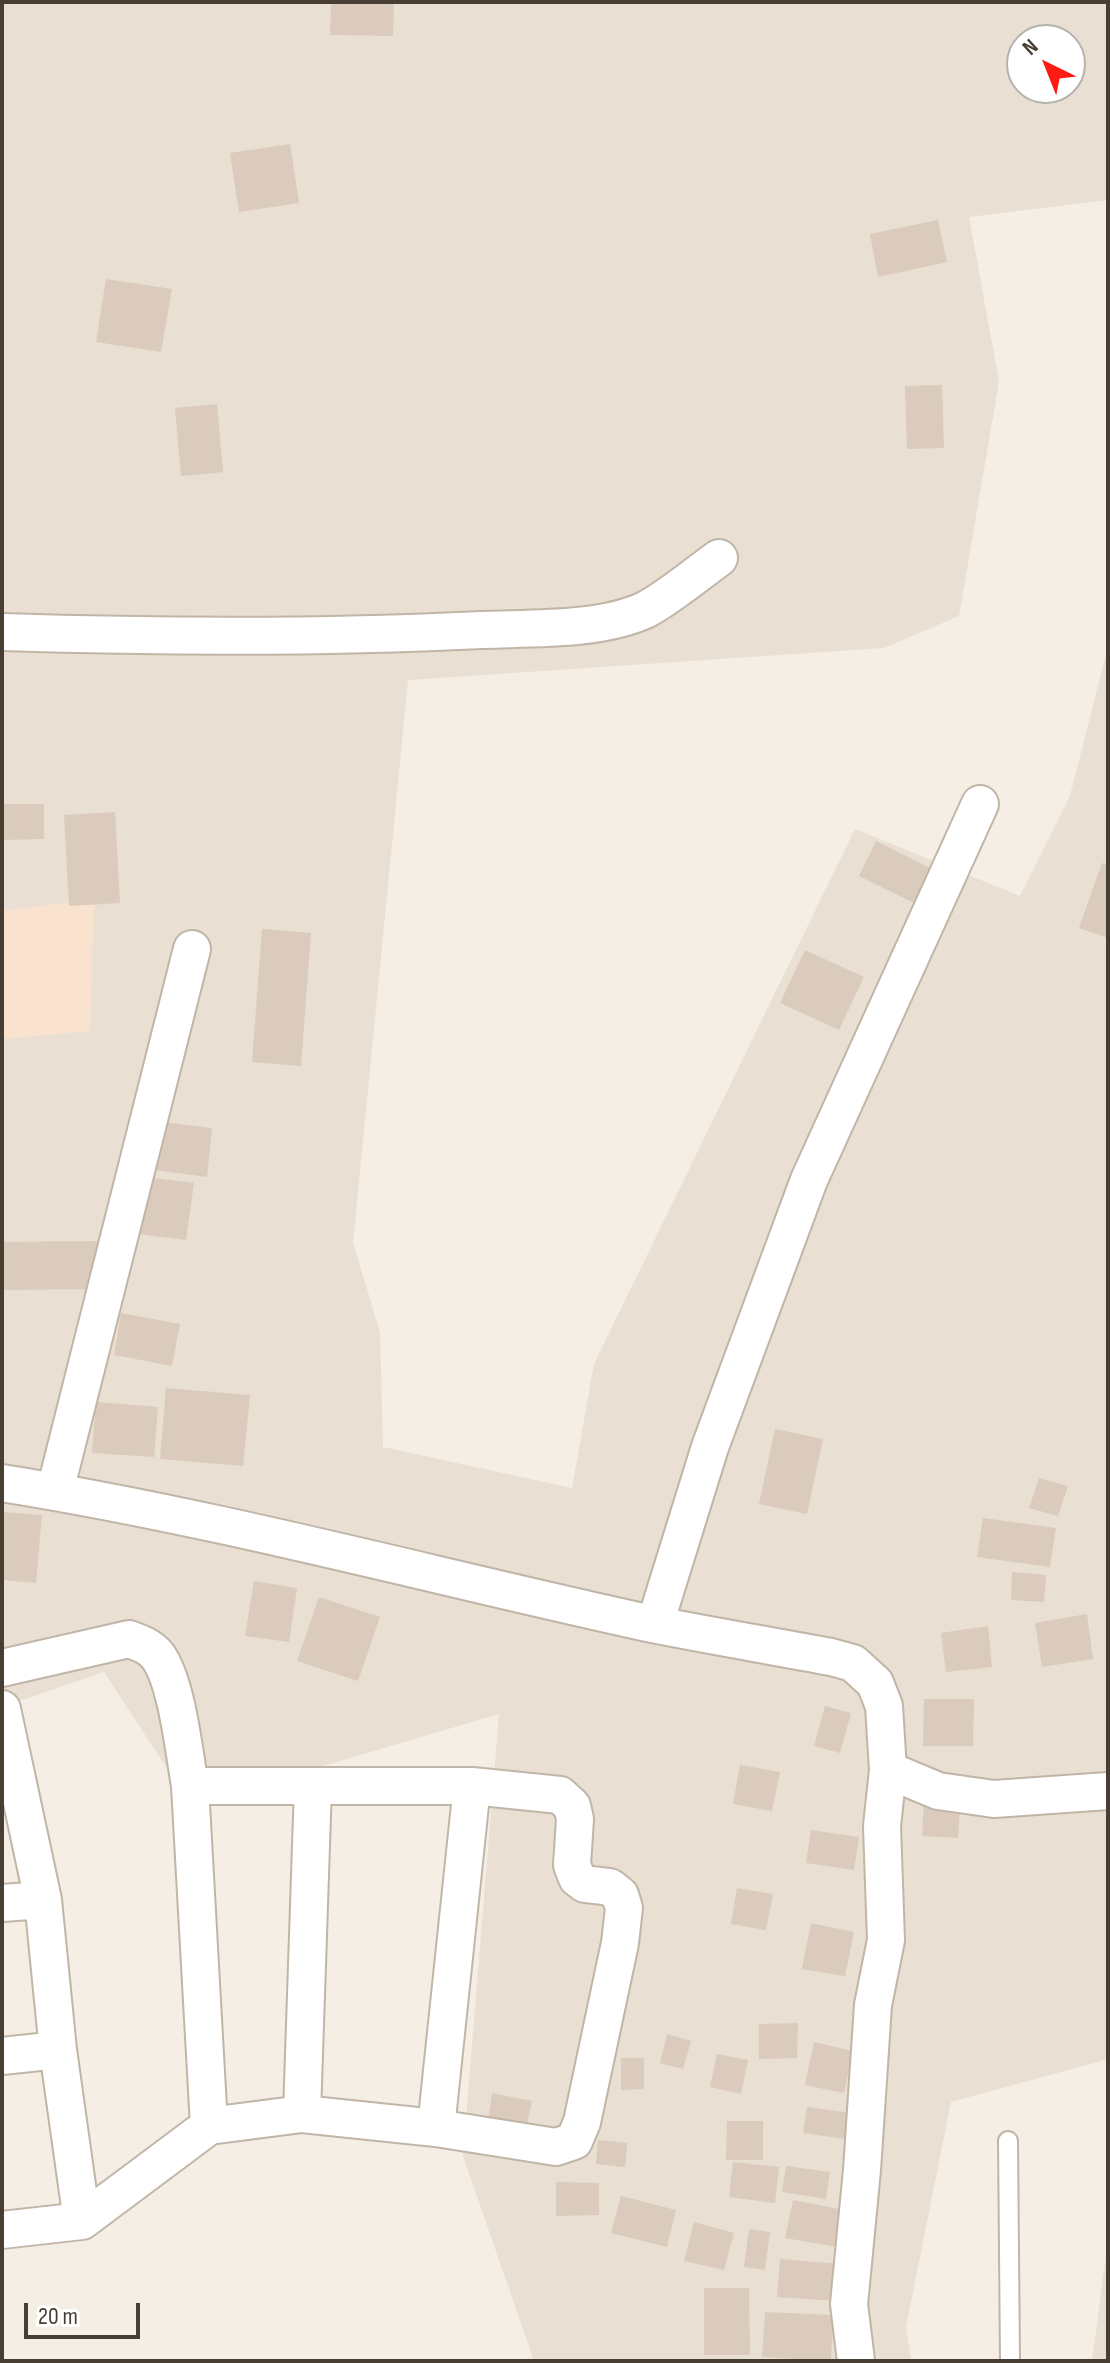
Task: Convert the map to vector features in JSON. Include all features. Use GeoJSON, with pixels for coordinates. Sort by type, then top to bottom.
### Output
{"type":"FeatureCollection","features":[{"type":"Feature","properties":{"kind":"street"},"geometry":{"type":"LineString","coordinates":[[2,632],[116,635],[435,632],[561,626],[612,620],[645,610],[719,558]]}},
{"type":"Feature","properties":{"kind":"street"},"geometry":{"type":"LineString","coordinates":[[655,1624],[710,1447],[809,1180],[980,804]]}},
{"type":"Feature","properties":{"kind":"street"},"geometry":{"type":"LineString","coordinates":[[55,1491],[192,949]]}},
{"type":"Feature","properties":{"kind":"street"},"geometry":{"type":"LineString","coordinates":[[2,1483],[55,1491],[280,1539],[655,1624],[831,1657],[853,1663],[875,1683],[884,1706],[888,1770],[882,1826],[886,1940],[873,2005],[849,2304],[856,2361]]}},
{"type":"Feature","properties":{"kind":"street"},"geometry":{"type":"LineString","coordinates":[[2,1668],[129,1639],[145,1645],[157,1656],[170,1680],[190,1786],[209,2126]]}},
{"type":"Feature","properties":{"kind":"street"},"geometry":{"type":"LineString","coordinates":[[2,1709],[43,1900],[58,2050],[82,2221]]}},
{"type":"Feature","properties":{"kind":"street"},"geometry":{"type":"LineString","coordinates":[[888,1770],[938,1791],[994,1799],[1108,1791]]}},
{"type":"Feature","properties":{"kind":"street"},"geometry":{"type":"LineString","coordinates":[[2,2230],[82,2221],[209,2126],[302,2114],[436,2128],[556,2147],[574,2141],[582,2122],[620,1943],[624,1908],[620,1895],[610,1887],[585,1884],[577,1878],[572,1865],[575,1819],[572,1806],[560,1795],[472,1786],[190,1786]]}},
{"type":"Feature","properties":{"kind":"street"},"geometry":{"type":"LineString","coordinates":[[302,2114],[313,1786]]}},
{"type":"Feature","properties":{"kind":"street"},"geometry":{"type":"LineString","coordinates":[[436,2128],[472,1786]]}},
{"type":"Feature","properties":{"kind":"street"},"geometry":{"type":"LineString","coordinates":[[2,1903],[43,1900]]}},
{"type":"Feature","properties":{"kind":"street"},"geometry":{"type":"LineString","coordinates":[[2,2056],[58,2050]]}},
{"type":"Feature","properties":{"kind":"lane"},"geometry":{"type":"LineString","coordinates":[[1008,2141],[1010,2361]]}},
{"type":"Feature","properties":{"kind":"shaded area"},"geometry":{"type":"Polygon","coordinates":[[[2,2],[1108,2],[1108,200],[969,217],[999,382],[959,616],[884,648],[408,680],[353,1243],[380,1332],[383,1447],[572,1488],[594,1364],[855,829],[1020,896],[1070,796],[1108,646],[1108,2059],[951,2102],[906,2327],[911,2361],[534,2361],[463,2156],[499,1714],[191,1805],[104,1672],[2,1707],[2,2]]]}},
{"type":"Feature","properties":{"kind":"shaded area"},"geometry":{"type":"Polygon","coordinates":[[[94,899],[90,1031],[2,1039],[2,911],[94,899]]]}},
{"type":"Feature","properties":{"kind":"shaded area"},"geometry":{"type":"Polygon","coordinates":[[[1108,2240],[1108,2361],[1092,2361],[1108,2240]]]}},
{"type":"Feature","properties":{"kind":"building"},"geometry":{"type":"Polygon","coordinates":[[[331,2],[394,2],[393,36],[330,35],[331,2]]]}},
{"type":"Feature","properties":{"kind":"building"},"geometry":{"type":"Polygon","coordinates":[[[290,144],[299,203],[239,212],[230,153],[290,144]]]}},
{"type":"Feature","properties":{"kind":"building"},"geometry":{"type":"Polygon","coordinates":[[[938,220],[947,262],[878,277],[870,234],[938,220]]]}},
{"type":"Feature","properties":{"kind":"building"},"geometry":{"type":"Polygon","coordinates":[[[106,279],[172,289],[161,352],[96,342],[106,279]]]}},
{"type":"Feature","properties":{"kind":"building"},"geometry":{"type":"Polygon","coordinates":[[[942,385],[944,448],[907,449],[905,386],[942,385]]]}},
{"type":"Feature","properties":{"kind":"building"},"geometry":{"type":"Polygon","coordinates":[[[217,404],[223,472],[181,476],[175,408],[217,404]]]}},
{"type":"Feature","properties":{"kind":"building"},"geometry":{"type":"Polygon","coordinates":[[[2,804],[44,804],[44,839],[2,840],[2,804]]]}},
{"type":"Feature","properties":{"kind":"building"},"geometry":{"type":"Polygon","coordinates":[[[115,812],[120,903],[69,906],[64,815],[115,812]]]}},
{"type":"Feature","properties":{"kind":"building"},"geometry":{"type":"Polygon","coordinates":[[[876,841],[942,874],[924,908],[859,876],[876,841]]]}},
{"type":"Feature","properties":{"kind":"building"},"geometry":{"type":"Polygon","coordinates":[[[1102,863],[1108,865],[1108,938],[1079,928],[1102,863]]]}},
{"type":"Feature","properties":{"kind":"building"},"geometry":{"type":"Polygon","coordinates":[[[262,929],[311,933],[301,1066],[252,1062],[262,929]]]}},
{"type":"Feature","properties":{"kind":"building"},"geometry":{"type":"Polygon","coordinates":[[[805,950],[864,977],[839,1030],[780,1003],[805,950]]]}},
{"type":"Feature","properties":{"kind":"building"},"geometry":{"type":"Polygon","coordinates":[[[161,1122],[212,1128],[207,1177],[155,1170],[161,1122]]]}},
{"type":"Feature","properties":{"kind":"building"},"geometry":{"type":"Polygon","coordinates":[[[146,1177],[194,1183],[186,1240],[138,1234],[146,1177]]]}},
{"type":"Feature","properties":{"kind":"building"},"geometry":{"type":"Polygon","coordinates":[[[99,1241],[99,1289],[2,1290],[2,1242],[99,1241]]]}},
{"type":"Feature","properties":{"kind":"building"},"geometry":{"type":"Polygon","coordinates":[[[121,1313],[180,1324],[172,1366],[114,1355],[121,1313]]]}},
{"type":"Feature","properties":{"kind":"building"},"geometry":{"type":"Polygon","coordinates":[[[166,1388],[250,1395],[243,1466],[160,1459],[166,1388]]]}},
{"type":"Feature","properties":{"kind":"building"},"geometry":{"type":"Polygon","coordinates":[[[96,1402],[158,1407],[154,1457],[92,1453],[96,1402]]]}},
{"type":"Feature","properties":{"kind":"building"},"geometry":{"type":"Polygon","coordinates":[[[775,1429],[823,1439],[807,1514],[759,1504],[775,1429]]]}},
{"type":"Feature","properties":{"kind":"building"},"geometry":{"type":"Polygon","coordinates":[[[1039,1478],[1068,1486],[1058,1516],[1029,1508],[1039,1478]]]}},
{"type":"Feature","properties":{"kind":"building"},"geometry":{"type":"Polygon","coordinates":[[[2,1512],[42,1515],[36,1583],[2,1580],[2,1512]]]}},
{"type":"Feature","properties":{"kind":"building"},"geometry":{"type":"Polygon","coordinates":[[[983,1518],[1056,1528],[1050,1567],[977,1557],[983,1518]]]}},
{"type":"Feature","properties":{"kind":"building"},"geometry":{"type":"Polygon","coordinates":[[[1012,1572],[1046,1575],[1044,1602],[1011,1600],[1012,1572]]]}},
{"type":"Feature","properties":{"kind":"building"},"geometry":{"type":"Polygon","coordinates":[[[254,1581],[297,1588],[289,1642],[245,1636],[254,1581]]]}},
{"type":"Feature","properties":{"kind":"building"},"geometry":{"type":"Polygon","coordinates":[[[319,1597],[380,1617],[358,1681],[297,1661],[319,1597]]]}},
{"type":"Feature","properties":{"kind":"building"},"geometry":{"type":"Polygon","coordinates":[[[1087,1614],[1093,1659],[1042,1667],[1035,1623],[1087,1614]]]}},
{"type":"Feature","properties":{"kind":"building"},"geometry":{"type":"Polygon","coordinates":[[[988,1626],[992,1667],[946,1672],[941,1633],[988,1626]]]}},
{"type":"Feature","properties":{"kind":"building"},"geometry":{"type":"Polygon","coordinates":[[[924,1699],[974,1699],[973,1746],[923,1746],[924,1699]]]}},
{"type":"Feature","properties":{"kind":"building"},"geometry":{"type":"Polygon","coordinates":[[[825,1706],[851,1713],[840,1753],[814,1746],[825,1706]]]}},
{"type":"Feature","properties":{"kind":"building"},"geometry":{"type":"Polygon","coordinates":[[[740,1765],[780,1772],[772,1811],[733,1804],[740,1765]]]}},
{"type":"Feature","properties":{"kind":"building"},"geometry":{"type":"Polygon","coordinates":[[[924,1803],[960,1804],[958,1838],[922,1836],[924,1803]]]}},
{"type":"Feature","properties":{"kind":"building"},"geometry":{"type":"Polygon","coordinates":[[[811,1830],[859,1837],[854,1870],[806,1863],[811,1830]]]}},
{"type":"Feature","properties":{"kind":"building"},"geometry":{"type":"Polygon","coordinates":[[[737,1888],[773,1894],[766,1930],[731,1924],[737,1888]]]}},
{"type":"Feature","properties":{"kind":"building"},"geometry":{"type":"Polygon","coordinates":[[[811,1923],[854,1932],[845,1976],[802,1969],[811,1923]]]}},
{"type":"Feature","properties":{"kind":"building"},"geometry":{"type":"Polygon","coordinates":[[[798,2023],[797,2058],[759,2059],[759,2024],[798,2023]]]}},
{"type":"Feature","properties":{"kind":"building"},"geometry":{"type":"Polygon","coordinates":[[[667,2034],[691,2041],[683,2069],[660,2063],[667,2034]]]}},
{"type":"Feature","properties":{"kind":"building"},"geometry":{"type":"Polygon","coordinates":[[[814,2042],[853,2051],[844,2093],[805,2085],[814,2042]]]}},
{"type":"Feature","properties":{"kind":"building"},"geometry":{"type":"Polygon","coordinates":[[[717,2054],[748,2060],[741,2094],[710,2087],[717,2054]]]}},
{"type":"Feature","properties":{"kind":"building"},"geometry":{"type":"Polygon","coordinates":[[[621,2058],[644,2058],[644,2089],[621,2090],[621,2058]]]}},
{"type":"Feature","properties":{"kind":"building"},"geometry":{"type":"Polygon","coordinates":[[[492,2093],[532,2101],[526,2129],[488,2122],[492,2093]]]}},
{"type":"Feature","properties":{"kind":"building"},"geometry":{"type":"Polygon","coordinates":[[[807,2107],[851,2113],[846,2139],[803,2133],[807,2107]]]}},
{"type":"Feature","properties":{"kind":"building"},"geometry":{"type":"Polygon","coordinates":[[[727,2121],[763,2121],[763,2160],[726,2160],[727,2121]]]}},
{"type":"Feature","properties":{"kind":"building"},"geometry":{"type":"Polygon","coordinates":[[[598,2140],[627,2143],[625,2167],[596,2164],[598,2140]]]}},
{"type":"Feature","properties":{"kind":"building"},"geometry":{"type":"Polygon","coordinates":[[[733,2162],[779,2167],[775,2203],[729,2197],[733,2162]]]}},
{"type":"Feature","properties":{"kind":"building"},"geometry":{"type":"Polygon","coordinates":[[[786,2166],[830,2172],[826,2199],[782,2192],[786,2166]]]}},
{"type":"Feature","properties":{"kind":"building"},"geometry":{"type":"Polygon","coordinates":[[[556,2182],[599,2183],[599,2215],[556,2216],[556,2182]]]}},
{"type":"Feature","properties":{"kind":"building"},"geometry":{"type":"Polygon","coordinates":[[[621,2196],[676,2210],[667,2247],[611,2233],[621,2196]]]}},
{"type":"Feature","properties":{"kind":"building"},"geometry":{"type":"Polygon","coordinates":[[[793,2200],[844,2210],[837,2247],[785,2238],[793,2200]]]}},
{"type":"Feature","properties":{"kind":"building"},"geometry":{"type":"Polygon","coordinates":[[[694,2222],[734,2233],[724,2270],[684,2261],[694,2222]]]}},
{"type":"Feature","properties":{"kind":"building"},"geometry":{"type":"Polygon","coordinates":[[[749,2229],[770,2232],[765,2270],[744,2267],[749,2229]]]}},
{"type":"Feature","properties":{"kind":"building"},"geometry":{"type":"Polygon","coordinates":[[[780,2259],[840,2264],[837,2301],[777,2297],[780,2259]]]}},
{"type":"Feature","properties":{"kind":"building"},"geometry":{"type":"Polygon","coordinates":[[[704,2288],[749,2288],[750,2355],[704,2355],[704,2288]]]}},
{"type":"Feature","properties":{"kind":"building"},"geometry":{"type":"Polygon","coordinates":[[[765,2312],[833,2315],[831,2361],[762,2357],[765,2312]]]}}]}
